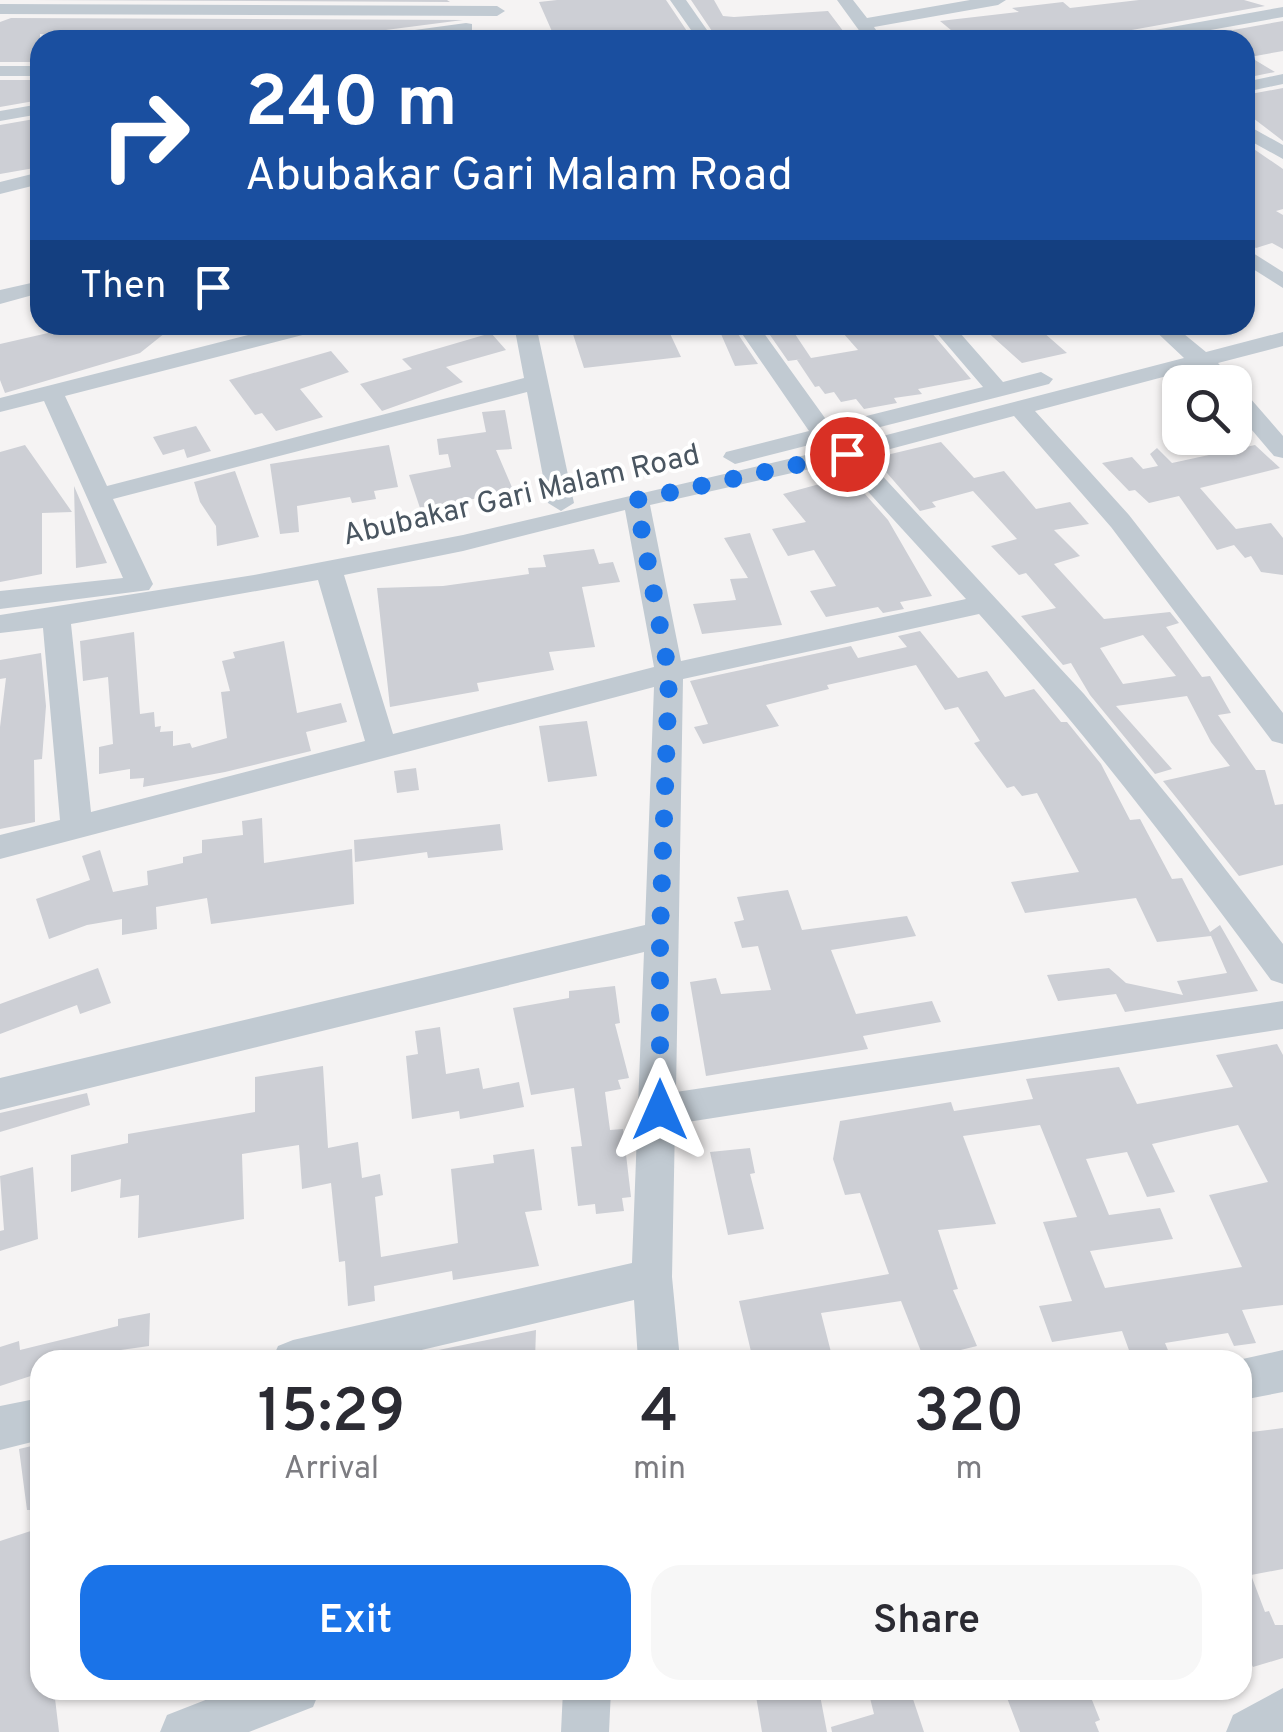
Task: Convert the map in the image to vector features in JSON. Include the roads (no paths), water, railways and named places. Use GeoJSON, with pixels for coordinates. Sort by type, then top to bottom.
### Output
{"type":"FeatureCollection","features":[{"type":"Feature","properties":{"kind":"street"},"geometry":{"type":"LineString","coordinates":[[678,0],[699,30]]}},
{"type":"Feature","properties":{"kind":"street"},"geometry":{"type":"LineString","coordinates":[[845,0],[867,30]]}},
{"type":"Feature","properties":{"kind":"street"},"geometry":{"type":"LineString","coordinates":[[862,24],[998,0]]}},
{"type":"Feature","properties":{"kind":"street"},"geometry":{"type":"LineString","coordinates":[[0,8],[497,5],[500,24],[454,30]]}},
{"type":"Feature","properties":{"kind":"street"},"geometry":{"type":"LineString","coordinates":[[1183,30],[1283,12]]}},
{"type":"Feature","properties":{"kind":"street"},"geometry":{"type":"LineString","coordinates":[[0,72],[30,71]]}},
{"type":"Feature","properties":{"kind":"street"},"geometry":{"type":"LineString","coordinates":[[1255,86],[1283,79]]}},
{"type":"Feature","properties":{"kind":"street"},"geometry":{"type":"LineString","coordinates":[[0,116],[30,111]]}},
{"type":"Feature","properties":{"kind":"street"},"geometry":{"type":"LineString","coordinates":[[1255,136],[1283,153]]}},
{"type":"Feature","properties":{"kind":"street"},"geometry":{"type":"LineString","coordinates":[[0,188],[30,180]]}},
{"type":"Feature","properties":{"kind":"street"},"geometry":{"type":"LineString","coordinates":[[1255,261],[1283,282]]}},
{"type":"Feature","properties":{"kind":"street"},"geometry":{"type":"LineString","coordinates":[[0,297],[30,290]]}},
{"type":"Feature","properties":{"kind":"street"},"geometry":{"type":"LineString","coordinates":[[1255,326],[1283,318]]}},
{"type":"Feature","properties":{"kind":"street"},"geometry":{"type":"LineString","coordinates":[[0,405],[275,335]]}},
{"type":"Feature","properties":{"kind":"street"},"geometry":{"type":"LineString","coordinates":[[527,335],[560,503]]}},
{"type":"Feature","properties":{"kind":"street"},"geometry":{"type":"LineString","coordinates":[[754,335],[822,434]]}},
{"type":"Feature","properties":{"kind":"street"},"geometry":{"type":"LineString","coordinates":[[950,335],[998,389]]}},
{"type":"Feature","properties":{"kind":"street"},"geometry":{"type":"LineString","coordinates":[[1170,335],[1209,365]]}},
{"type":"Feature","properties":{"kind":"street"},"geometry":{"type":"LineString","coordinates":[[0,600],[138,584],[327,552],[560,503],[1221,335]]}},
{"type":"Feature","properties":{"kind":"street","name":"Abubakar Gari Malam Road"},"geometry":{"type":"LineString","coordinates":[[0,624],[329,571],[482,539],[636,500],[847,454],[1283,339]]}},
{"type":"Feature","properties":{"kind":"street"},"geometry":{"type":"LineString","coordinates":[[96,496],[538,382]]}},
{"type":"Feature","properties":{"kind":"street"},"geometry":{"type":"LineString","coordinates":[[52,392],[138,584]]}},
{"type":"Feature","properties":{"kind":"street"},"geometry":{"type":"LineString","coordinates":[[1019,407],[1120,521],[1283,734]]}},
{"type":"Feature","properties":{"kind":"street"},"geometry":{"type":"LineString","coordinates":[[1252,415],[1283,451]]}},
{"type":"Feature","properties":{"kind":"street"},"geometry":{"type":"LineString","coordinates":[[847,454],[1086,716],[1171,820],[1283,970]]}},
{"type":"Feature","properties":{"kind":"street"},"geometry":{"type":"LineString","coordinates":[[636,500],[669,674],[660,935],[660,1110],[652,1276],[658,1350]]}},
{"type":"Feature","properties":{"kind":"street"},"geometry":{"type":"LineString","coordinates":[[329,571],[382,749]]}},
{"type":"Feature","properties":{"kind":"street"},"geometry":{"type":"LineString","coordinates":[[0,846],[669,674],[985,604]]}},
{"type":"Feature","properties":{"kind":"street"},"geometry":{"type":"LineString","coordinates":[[56,618],[76,824]]}},
{"type":"Feature","properties":{"kind":"street"},"geometry":{"type":"LineString","coordinates":[[0,1094],[660,935]]}},
{"type":"Feature","properties":{"kind":"street"},"geometry":{"type":"LineString","coordinates":[[660,1110],[1283,1015]]}},
{"type":"Feature","properties":{"kind":"street"},"geometry":{"type":"LineString","coordinates":[[336,1350],[652,1276]]}},
{"type":"Feature","properties":{"kind":"street"},"geometry":{"type":"LineString","coordinates":[[1252,1377],[1283,1371]]}},
{"type":"Feature","properties":{"kind":"street"},"geometry":{"type":"LineString","coordinates":[[0,1428],[30,1421]]}},
{"type":"Feature","properties":{"kind":"street"},"geometry":{"type":"LineString","coordinates":[[184,1732],[269,1700]]}},
{"type":"Feature","properties":{"kind":"street"},"geometry":{"type":"LineString","coordinates":[[585,1732],[587,1700]]}},
{"type":"Feature","properties":{"kind":"street"},"geometry":{"type":"LineString","coordinates":[[1250,1732],[1283,1712]]}}]}
